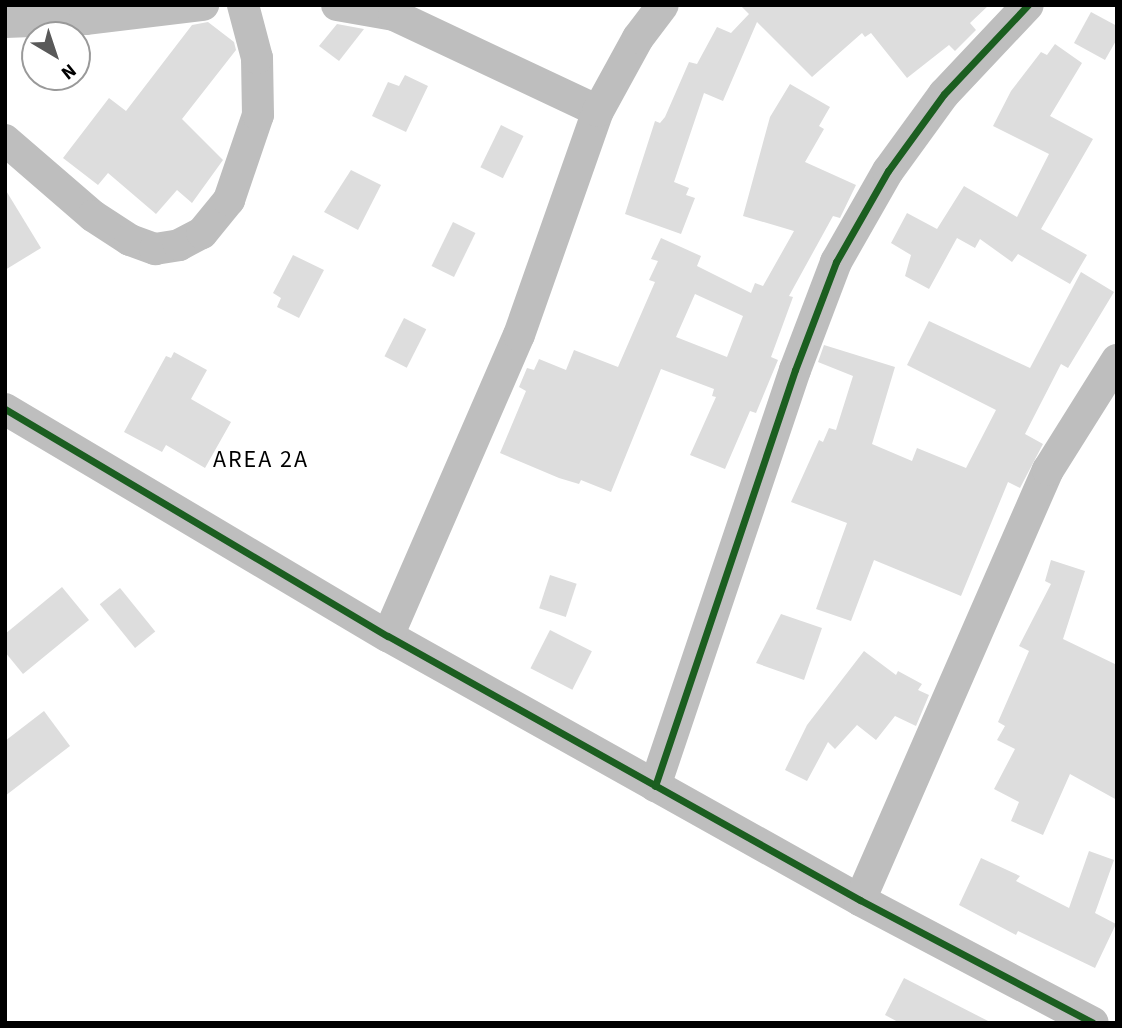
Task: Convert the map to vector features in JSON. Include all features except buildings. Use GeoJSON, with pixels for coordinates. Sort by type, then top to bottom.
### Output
{"type":"FeatureCollection","features":[{"type":"Feature","properties":{"kind":"street"},"geometry":{"type":"LineString","coordinates":[[5,22],[85,19],[204,5]]}},
{"type":"Feature","properties":{"kind":"street"},"geometry":{"type":"LineString","coordinates":[[5,140],[93,216],[130,240],[155,249],[179,245],[202,233],[229,200],[258,115],[257,58],[243,5]]}},
{"type":"Feature","properties":{"kind":"street"},"geometry":{"type":"LineString","coordinates":[[337,5],[394,15],[598,111]]}},
{"type":"Feature","properties":{"kind":"street"},"geometry":{"type":"LineString","coordinates":[[388,636],[519,335],[598,111],[663,5]]}},
{"type":"Feature","properties":{"kind":"street"},"geometry":{"type":"LineString","coordinates":[[655,786],[795,370],[836,262],[888,171],[944,94],[1028,5]]}},
{"type":"Feature","properties":{"kind":"street"},"geometry":{"type":"LineString","coordinates":[[860,900],[1048,470],[1117,359]]}},
{"type":"Feature","properties":{"kind":"street"},"geometry":{"type":"LineString","coordinates":[[5,410],[388,636],[860,900],[1093,1023]]}},
{"type":"Feature","properties":{"kind":"cycle path"},"geometry":{"type":"LineString","coordinates":[[655,786],[795,370],[836,262],[888,171],[944,94],[1028,5]]}},
{"type":"Feature","properties":{"kind":"cycle path"},"geometry":{"type":"LineString","coordinates":[[5,409],[388,636],[860,900],[1093,1023]]}},
{"type":"Feature","properties":{"kind":"district","name":"AREA 2A"},"geometry":{"type":"Point","coordinates":[261,460]}}]}
